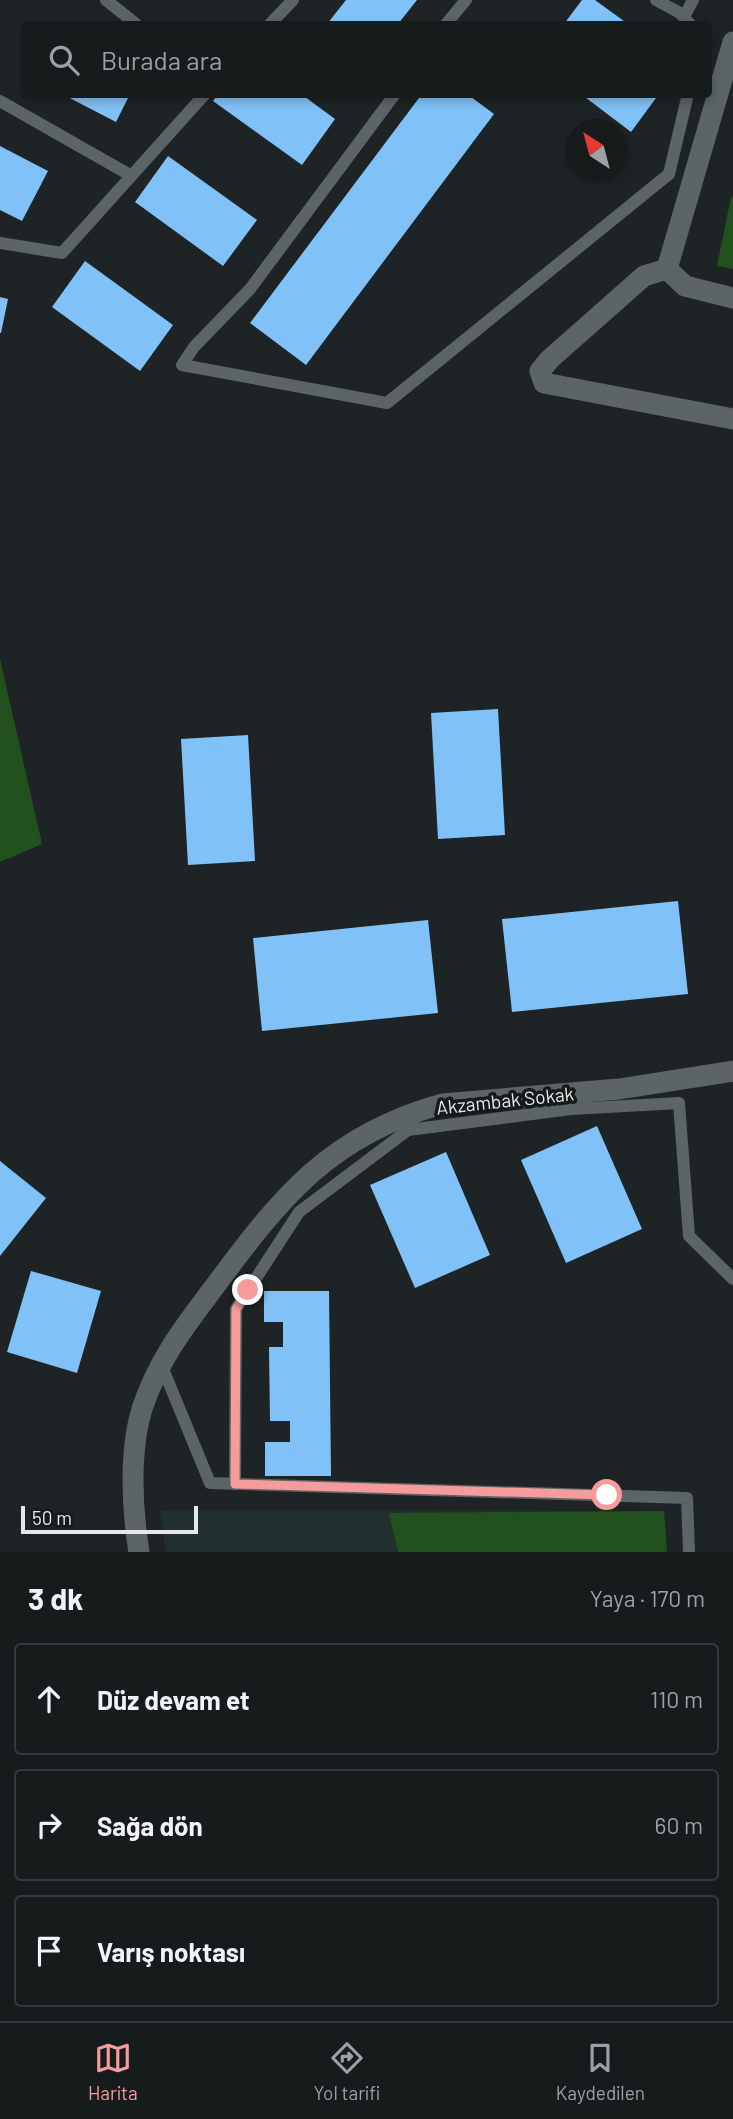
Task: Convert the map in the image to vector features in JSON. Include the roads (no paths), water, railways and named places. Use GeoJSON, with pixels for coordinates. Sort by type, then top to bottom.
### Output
{"type":"FeatureCollection","features":[{"type":"Feature","properties":{"kind":"street"},"geometry":{"type":"LineString","coordinates":[[667,269],[733,42]]}},
{"type":"Feature","properties":{"kind":"street"},"geometry":{"type":"LineString","coordinates":[[667,269],[685,286],[733,298]]}},
{"type":"Feature","properties":{"kind":"street"},"geometry":{"type":"LineString","coordinates":[[667,269],[644,276],[550,359],[540,371],[544,383],[733,419]]}},
{"type":"Feature","properties":{"kind":"street","name":"Akzambak Sokak"},"geometry":{"type":"LineString","coordinates":[[139,1552],[133,1469],[142,1411],[165,1353],[253,1235],[292,1189],[324,1161],[360,1136],[410,1114],[442,1104],[619,1089],[733,1071]]}},
{"type":"Feature","properties":{"kind":"lane"},"geometry":{"type":"LineString","coordinates":[[106,0],[132,21]]}},
{"type":"Feature","properties":{"kind":"lane"},"geometry":{"type":"LineString","coordinates":[[273,21],[293,0]]}},
{"type":"Feature","properties":{"kind":"lane"},"geometry":{"type":"LineString","coordinates":[[448,21],[466,0]]}},
{"type":"Feature","properties":{"kind":"lane"},"geometry":{"type":"LineString","coordinates":[[656,0],[685,15],[693,0]]}},
{"type":"Feature","properties":{"kind":"lane"},"geometry":{"type":"LineString","coordinates":[[680,13],[687,21]]}},
{"type":"Feature","properties":{"kind":"lane"},"geometry":{"type":"LineString","coordinates":[[0,243],[62,253],[201,98]]}},
{"type":"Feature","properties":{"kind":"lane"},"geometry":{"type":"LineString","coordinates":[[391,98],[250,289],[194,347],[182,365],[387,403],[669,174],[687,98]]}},
{"type":"Feature","properties":{"kind":"lane"},"geometry":{"type":"LineString","coordinates":[[0,101],[130,176]]}},
{"type":"Feature","properties":{"kind":"lane"},"geometry":{"type":"LineString","coordinates":[[235,1484],[236,1309],[299,1212],[408,1129],[571,1109],[679,1102],[689,1236],[733,1279]]}},
{"type":"Feature","properties":{"kind":"lane"},"geometry":{"type":"LineString","coordinates":[[161,1364],[210,1483],[687,1498],[689,1552]]}}]}
